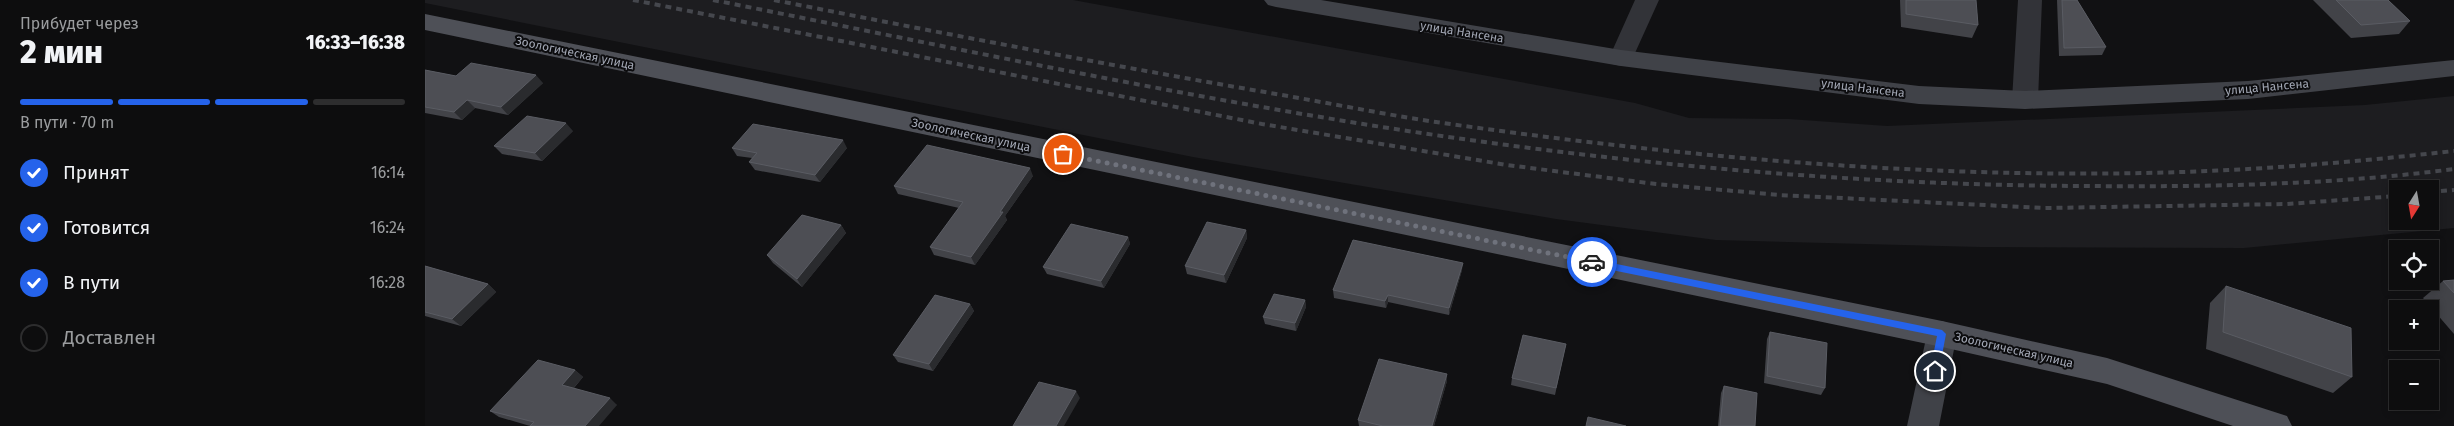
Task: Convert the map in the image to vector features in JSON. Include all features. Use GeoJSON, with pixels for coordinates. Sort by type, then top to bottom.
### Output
{"type":"FeatureCollection","features":[{"type":"Feature","properties":{"kind":"main road","name":"улица Нансена"},"geometry":{"type":"LineString","coordinates":[[1276,0],[1317,4],[1621,58],[1919,95],[2025,100],[2248,90],[2454,68]]}},
{"type":"Feature","properties":{"kind":"main road","name":"Зоологическая улица"},"geometry":{"type":"LineString","coordinates":[[425,22],[1942,334],[2107,372],[2276,426]]}},
{"type":"Feature","properties":{"kind":"main road"},"geometry":{"type":"LineString","coordinates":[[1923,426],[1942,334]]}},
{"type":"Feature","properties":{"kind":"street"},"geometry":{"type":"LineString","coordinates":[[1621,58],[1647,0]]}},
{"type":"Feature","properties":{"kind":"street"},"geometry":{"type":"LineString","coordinates":[[2025,100],[2030,0]]}},
{"type":"Feature","properties":{"kind":"shaded area"},"geometry":{"type":"Polygon","coordinates":[[[425,0],[1073,0],[1635,103],[1689,118],[1789,119],[1887,126],[2365,105],[2454,96],[2454,228],[2439,229],[2439,180],[2389,180],[2389,230],[2433,230],[2244,248],[1980,247],[1716,240],[1556,219],[1193,157],[425,3],[425,0]]]}},
{"type":"Feature","properties":{"kind":"building"},"geometry":{"type":"Polygon","coordinates":[[[1906,0],[1976,0],[1978,25],[1906,14],[1906,0]]]}},
{"type":"Feature","properties":{"kind":"building"},"geometry":{"type":"Polygon","coordinates":[[[2062,0],[2077,0],[2106,47],[2064,48],[2062,0]]]}},
{"type":"Feature","properties":{"kind":"building"},"geometry":{"type":"Polygon","coordinates":[[[2336,0],[2388,0],[2410,21],[2361,25],[2336,0]]]}},
{"type":"Feature","properties":{"kind":"building"},"geometry":{"type":"Polygon","coordinates":[[[471,63],[536,75],[501,107],[467,100],[454,112],[425,107],[425,70],[456,76],[471,63]]]}},
{"type":"Feature","properties":{"kind":"building"},"geometry":{"type":"Polygon","coordinates":[[[527,116],[566,123],[535,153],[494,146],[527,116]]]}},
{"type":"Feature","properties":{"kind":"building"},"geometry":{"type":"Polygon","coordinates":[[[753,124],[843,140],[815,175],[749,162],[757,153],[732,148],[753,124]]]}},
{"type":"Feature","properties":{"kind":"building"},"geometry":{"type":"Polygon","coordinates":[[[927,145],[1030,168],[1000,212],[1003,212],[971,257],[930,247],[963,202],[894,186],[927,145]]]}},
{"type":"Feature","properties":{"kind":"building"},"geometry":{"type":"Polygon","coordinates":[[[802,215],[841,225],[797,279],[767,255],[802,215]]]}},
{"type":"Feature","properties":{"kind":"building"},"geometry":{"type":"Polygon","coordinates":[[[1207,222],[1246,230],[1224,275],[1185,266],[1207,222]]]}},
{"type":"Feature","properties":{"kind":"building"},"geometry":{"type":"Polygon","coordinates":[[[1071,224],[1128,237],[1101,281],[1043,267],[1071,224]]]}},
{"type":"Feature","properties":{"kind":"building"},"geometry":{"type":"Polygon","coordinates":[[[1353,240],[1463,263],[1449,308],[1388,295],[1385,301],[1333,290],[1353,240]]]}},
{"type":"Feature","properties":{"kind":"building"},"geometry":{"type":"Polygon","coordinates":[[[425,266],[488,284],[452,319],[425,312],[425,266]]]}},
{"type":"Feature","properties":{"kind":"building"},"geometry":{"type":"Polygon","coordinates":[[[2454,280],[2454,293],[2443,281],[2454,280]]]}},
{"type":"Feature","properties":{"kind":"building"},"geometry":{"type":"Polygon","coordinates":[[[2226,286],[2351,328],[2352,377],[2223,332],[2226,286]]]}},
{"type":"Feature","properties":{"kind":"building"},"geometry":{"type":"Polygon","coordinates":[[[1274,294],[1305,300],[1295,323],[1263,317],[1274,294]]]}},
{"type":"Feature","properties":{"kind":"building"},"geometry":{"type":"Polygon","coordinates":[[[935,295],[970,304],[929,364],[893,355],[935,295]]]}},
{"type":"Feature","properties":{"kind":"building"},"geometry":{"type":"Polygon","coordinates":[[[1770,332],[1827,343],[1825,388],[1767,376],[1770,332]]]}},
{"type":"Feature","properties":{"kind":"building"},"geometry":{"type":"Polygon","coordinates":[[[1523,335],[1566,344],[1556,388],[1512,378],[1523,335]]]}},
{"type":"Feature","properties":{"kind":"building"},"geometry":{"type":"Polygon","coordinates":[[[1379,359],[1447,374],[1432,426],[1383,426],[1358,420],[1379,359]]]}},
{"type":"Feature","properties":{"kind":"building"},"geometry":{"type":"Polygon","coordinates":[[[538,360],[575,370],[562,385],[610,398],[585,426],[530,426],[534,422],[490,411],[538,360]]]}},
{"type":"Feature","properties":{"kind":"building"},"geometry":{"type":"Polygon","coordinates":[[[1039,382],[1076,391],[1056,426],[1013,426],[1039,382]]]}},
{"type":"Feature","properties":{"kind":"building"},"geometry":{"type":"Polygon","coordinates":[[[1724,386],[1757,393],[1755,426],[1720,426],[1724,386]]]}},
{"type":"Feature","properties":{"kind":"building"},"geometry":{"type":"Polygon","coordinates":[[[1588,417],[1626,426],[1586,426],[1588,417]]]}},
{"type":"Feature","properties":{"kind":"railway"},"geometry":{"type":"LineString","coordinates":[[633,0],[1262,124],[1507,165],[1656,184],[1779,195],[2045,208],[2287,204],[2389,197]]}},
{"type":"Feature","properties":{"kind":"railway"},"geometry":{"type":"LineString","coordinates":[[713,0],[1200,96],[1363,124],[1542,150],[1722,169],[1813,176],[1994,185],[2130,186],[2316,182],[2454,169]]}},
{"type":"Feature","properties":{"kind":"railway"},"geometry":{"type":"LineString","coordinates":[[774,0],[962,37],[1416,119],[1528,135],[1714,155],[1902,169],[2089,174],[2250,169],[2454,151]]}},
{"type":"Feature","properties":{"kind":"railway"},"geometry":{"type":"LineString","coordinates":[[2439,191],[2454,190]]}},
{"type":"Feature","properties":{"kind":"way so far"},"geometry":{"type":"LineString","coordinates":[[1063,154],[1592,262]]}},
{"type":"Feature","properties":{"kind":"route"},"geometry":{"type":"LineString","coordinates":[[1592,262],[1942,334],[1935,371]]}}]}
